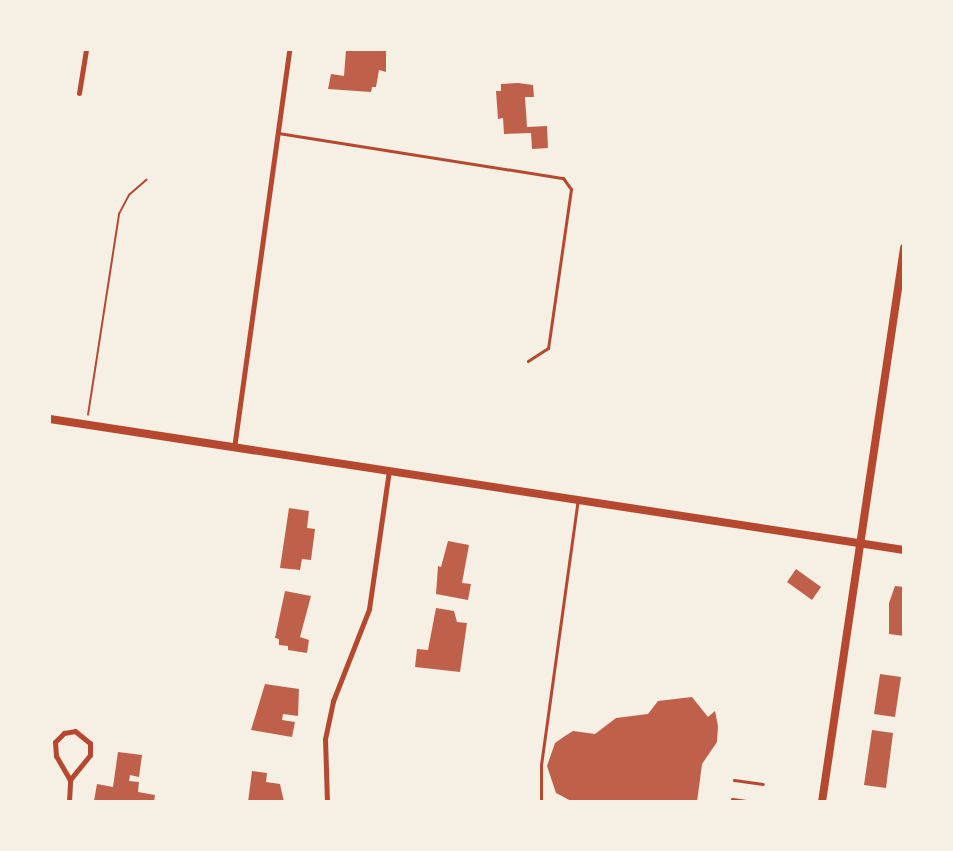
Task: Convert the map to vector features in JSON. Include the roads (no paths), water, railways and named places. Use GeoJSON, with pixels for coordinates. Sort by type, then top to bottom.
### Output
{"type":"FeatureCollection","features":[{"type":"Feature","properties":{"kind":"main road"},"geometry":{"type":"LineString","coordinates":[[825,801],[859,544],[903,248]]}},
{"type":"Feature","properties":{"kind":"main road"},"geometry":{"type":"LineString","coordinates":[[50,419],[903,550]]}},
{"type":"Feature","properties":{"kind":"street"},"geometry":{"type":"LineString","coordinates":[[79,93],[86,50]]}},
{"type":"Feature","properties":{"kind":"street"},"geometry":{"type":"LineString","coordinates":[[234,448],[289,50]]}},
{"type":"Feature","properties":{"kind":"street"},"geometry":{"type":"LineString","coordinates":[[327,801],[326,739],[333,701],[369,609],[389,471]]}},
{"type":"Feature","properties":{"kind":"street"},"geometry":{"type":"LineString","coordinates":[[69,801],[70,780],[56,756],[55,742],[64,733],[75,730],[90,743],[90,755],[70,780]]}},
{"type":"Feature","properties":{"kind":"lane"},"geometry":{"type":"LineString","coordinates":[[278,133],[562,178],[571,189],[548,348],[528,361]]}},
{"type":"Feature","properties":{"kind":"lane"},"geometry":{"type":"LineString","coordinates":[[541,801],[541,765],[578,500]]}},
{"type":"Feature","properties":{"kind":"lane"},"geometry":{"type":"LineString","coordinates":[[734,780],[763,784]]}},
{"type":"Feature","properties":{"kind":"lane"},"geometry":{"type":"LineString","coordinates":[[732,799],[754,801]]}}]}
